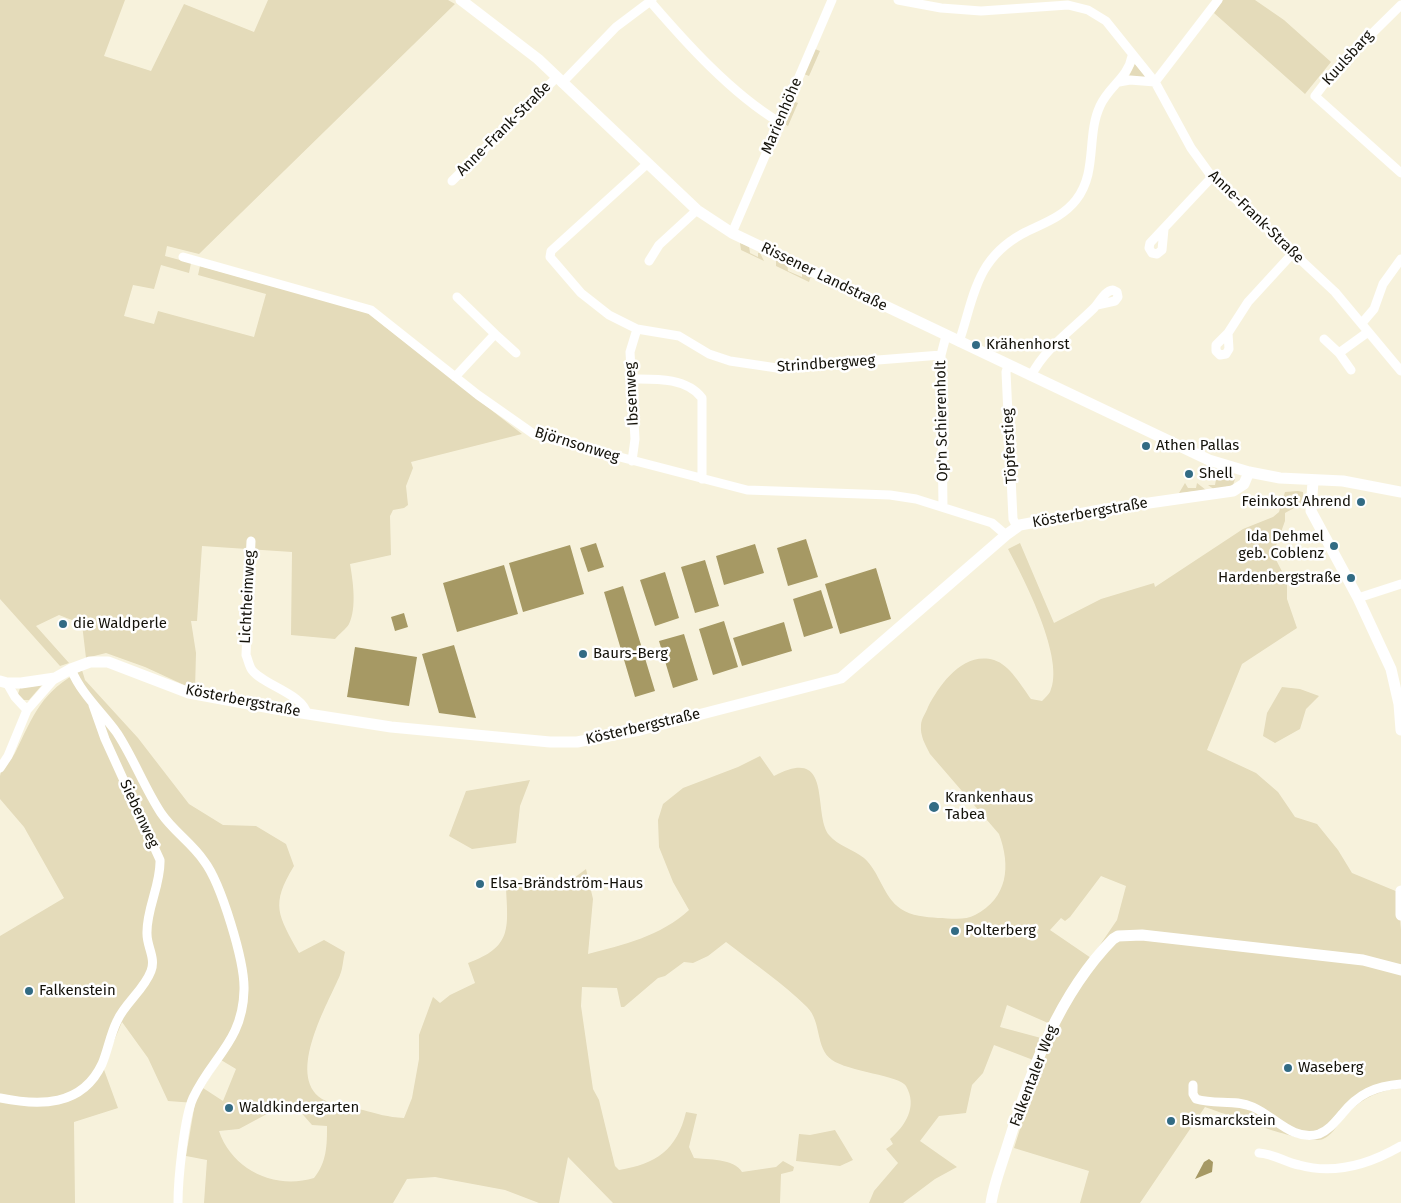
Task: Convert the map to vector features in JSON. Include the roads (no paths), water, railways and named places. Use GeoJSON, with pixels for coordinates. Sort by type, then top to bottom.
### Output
{"type":"FeatureCollection","features":[{"type":"Feature","properties":{"kind":"street","name":"Rissener Landstraße"},"geometry":{"type":"LineString","coordinates":[[461,0],[499,27],[559,80],[696,210],[732,233],[1209,460],[1245,470],[1313,481],[1343,481],[1401,492]]}},
{"type":"Feature","properties":{"kind":"street","name":"Anne-Frank-Straße"},"geometry":{"type":"LineString","coordinates":[[452,181],[616,27],[651,0]]}},
{"type":"Feature","properties":{"kind":"street"},"geometry":{"type":"LineString","coordinates":[[651,0],[700,55],[750,103],[779,122]]}},
{"type":"Feature","properties":{"kind":"street","name":"Marienhöhe"},"geometry":{"type":"LineString","coordinates":[[732,233],[832,0]]}},
{"type":"Feature","properties":{"kind":"street","name":"Anne-Frank-Straße"},"geometry":{"type":"LineString","coordinates":[[898,0],[941,8],[981,11],[1052,5],[1078,7],[1106,21],[1120,37],[1132,56],[1155,82],[1191,148],[1212,177],[1336,292],[1401,371]]}},
{"type":"Feature","properties":{"kind":"street"},"geometry":{"type":"LineString","coordinates":[[1119,82],[1130,80],[1155,82],[1218,0]]}},
{"type":"Feature","properties":{"kind":"street","name":"Kuulsbarg"},"geometry":{"type":"LineString","coordinates":[[1401,5],[1334,71],[1315,96],[1401,173]]}},
{"type":"Feature","properties":{"kind":"street"},"geometry":{"type":"LineString","coordinates":[[959,342],[972,293],[994,256],[1019,236],[1059,216],[1080,194],[1090,169],[1096,117],[1107,95],[1128,72],[1132,56]]}},
{"type":"Feature","properties":{"kind":"street","name":"Strindbergweg"},"geometry":{"type":"LineString","coordinates":[[647,164],[551,251],[550,257],[591,302],[609,315],[638,328],[679,336],[709,354],[730,361],[778,368],[941,355]]}},
{"type":"Feature","properties":{"kind":"street"},"geometry":{"type":"LineString","coordinates":[[1164,229],[1212,177]]}},
{"type":"Feature","properties":{"kind":"street"},"geometry":{"type":"LineString","coordinates":[[650,261],[659,245],[696,210]]}},
{"type":"Feature","properties":{"kind":"street"},"geometry":{"type":"LineString","coordinates":[[1228,333],[1248,302],[1293,253]]}},
{"type":"Feature","properties":{"kind":"street","name":"Björnsonweg"},"geometry":{"type":"LineString","coordinates":[[184,257],[371,310],[455,377],[535,435],[747,490],[890,495],[943,507],[992,523],[1006,535]]}},
{"type":"Feature","properties":{"kind":"street"},"geometry":{"type":"LineString","coordinates":[[1362,323],[1374,309],[1384,284],[1401,259]]}},
{"type":"Feature","properties":{"kind":"street"},"geometry":{"type":"LineString","coordinates":[[457,297],[516,353]]}},
{"type":"Feature","properties":{"kind":"street"},"geometry":{"type":"LineString","coordinates":[[1031,376],[1040,362],[1097,305]]}},
{"type":"Feature","properties":{"kind":"street","name":"Ibsenweg"},"geometry":{"type":"LineString","coordinates":[[632,461],[635,439],[630,379],[630,352],[638,328]]}},
{"type":"Feature","properties":{"kind":"street"},"geometry":{"type":"LineString","coordinates":[[1339,353],[1368,332]]}},
{"type":"Feature","properties":{"kind":"street"},"geometry":{"type":"LineString","coordinates":[[455,377],[496,334]]}},
{"type":"Feature","properties":{"kind":"street","name":"Op'n Schierenholt"},"geometry":{"type":"LineString","coordinates":[[943,507],[941,355],[946,336]]}},
{"type":"Feature","properties":{"kind":"street"},"geometry":{"type":"LineString","coordinates":[[1324,339],[1339,353],[1351,370]]}},
{"type":"Feature","properties":{"kind":"street","name":"Töpferstieg"},"geometry":{"type":"LineString","coordinates":[[1008,366],[1006,372],[1009,440],[1013,519],[1016,527]]}},
{"type":"Feature","properties":{"kind":"street"},"geometry":{"type":"LineString","coordinates":[[630,379],[668,379],[697,391],[702,398],[702,479]]}},
{"type":"Feature","properties":{"kind":"street","name":"Kösterbergstraße"},"geometry":{"type":"LineString","coordinates":[[4,682],[55,678],[71,669],[90,662],[108,662],[189,692],[307,714],[391,727],[564,743],[596,739],[677,720],[844,676],[1016,527],[1100,510],[1229,491],[1236,485],[1245,470]]}},
{"type":"Feature","properties":{"kind":"street"},"geometry":{"type":"LineString","coordinates":[[1313,481],[1311,511],[1358,598],[1391,669],[1399,704],[1401,730]]}},
{"type":"Feature","properties":{"kind":"street","name":"Lichtheimweg"},"geometry":{"type":"LineString","coordinates":[[251,541],[246,655],[252,670],[292,697],[305,708],[307,714]]}},
{"type":"Feature","properties":{"kind":"street"},"geometry":{"type":"LineString","coordinates":[[1358,598],[1401,584]]}},
{"type":"Feature","properties":{"kind":"street"},"geometry":{"type":"LineString","coordinates":[[71,669],[75,679],[93,704],[102,712],[132,755],[163,815],[210,869],[223,899],[242,968],[244,990],[236,1032],[199,1087],[189,1110],[178,1203]]}},
{"type":"Feature","properties":{"kind":"street"},"geometry":{"type":"LineString","coordinates":[[0,768],[8,756],[28,710],[55,678]]}},
{"type":"Feature","properties":{"kind":"street"},"geometry":{"type":"LineString","coordinates":[[4,682],[28,710]]}},
{"type":"Feature","properties":{"kind":"street","name":"Siebenweg"},"geometry":{"type":"LineString","coordinates":[[0,1098],[25,1103],[49,1103],[63,1100],[88,1084],[103,1062],[117,1020],[146,981],[153,964],[146,934],[159,879],[160,860],[105,739],[93,704]]}},
{"type":"Feature","properties":{"kind":"street"},"geometry":{"type":"LineString","coordinates":[[1401,891],[1401,915]]}},
{"type":"Feature","properties":{"kind":"street","name":"Falkentaler Weg"},"geometry":{"type":"LineString","coordinates":[[991,1203],[1011,1135],[1043,1044],[1067,1000],[1107,945],[1118,936],[1142,935],[1363,960],[1401,970]]}},
{"type":"Feature","properties":{"kind":"street"},"geometry":{"type":"LineString","coordinates":[[1193,1085],[1193,1094],[1196,1099],[1248,1105],[1294,1132],[1312,1135],[1330,1127],[1349,1105],[1364,1093],[1378,1087],[1401,1084]]}},
{"type":"Feature","properties":{"kind":"street"},"geometry":{"type":"LineString","coordinates":[[1259,1152],[1269,1153],[1298,1165],[1327,1170],[1359,1164],[1401,1146]]}},
{"type":"Feature","properties":{"kind":"place","name":"Krähenhorst"},"geometry":{"type":"Point","coordinates":[976,345]}},
{"type":"Feature","properties":{"kind":"place","name":"Athen Pallas"},"geometry":{"type":"Point","coordinates":[1146,446]}},
{"type":"Feature","properties":{"kind":"place","name":"Shell"},"geometry":{"type":"Point","coordinates":[1189,474]}},
{"type":"Feature","properties":{"kind":"place","name":"Feinkost Ahrend"},"geometry":{"type":"Point","coordinates":[1361,502]}},
{"type":"Feature","properties":{"kind":"place","name":"Ida Dehmel geb. Coblenz"},"geometry":{"type":"Point","coordinates":[1334,546]}},
{"type":"Feature","properties":{"kind":"place","name":"Hardenbergstraße"},"geometry":{"type":"Point","coordinates":[1351,578]}},
{"type":"Feature","properties":{"kind":"place","name":"die Waldperle"},"geometry":{"type":"Point","coordinates":[63,624]}},
{"type":"Feature","properties":{"kind":"place","name":"Baurs-Berg"},"geometry":{"type":"Point","coordinates":[583,654]}},
{"type":"Feature","properties":{"kind":"place","name":"Krankenhaus Tabea"},"geometry":{"type":"Point","coordinates":[934,807]}},
{"type":"Feature","properties":{"kind":"place","name":"Elsa-Brändström-Haus"},"geometry":{"type":"Point","coordinates":[480,884]}},
{"type":"Feature","properties":{"kind":"place","name":"Polterberg"},"geometry":{"type":"Point","coordinates":[955,931]}},
{"type":"Feature","properties":{"kind":"place","name":"Falkenstein"},"geometry":{"type":"Point","coordinates":[29,991]}},
{"type":"Feature","properties":{"kind":"place","name":"Waseberg"},"geometry":{"type":"Point","coordinates":[1288,1068]}},
{"type":"Feature","properties":{"kind":"place","name":"Waldkindergarten"},"geometry":{"type":"Point","coordinates":[229,1108]}},
{"type":"Feature","properties":{"kind":"place","name":"Bismarckstein"},"geometry":{"type":"Point","coordinates":[1171,1121]}}]}
